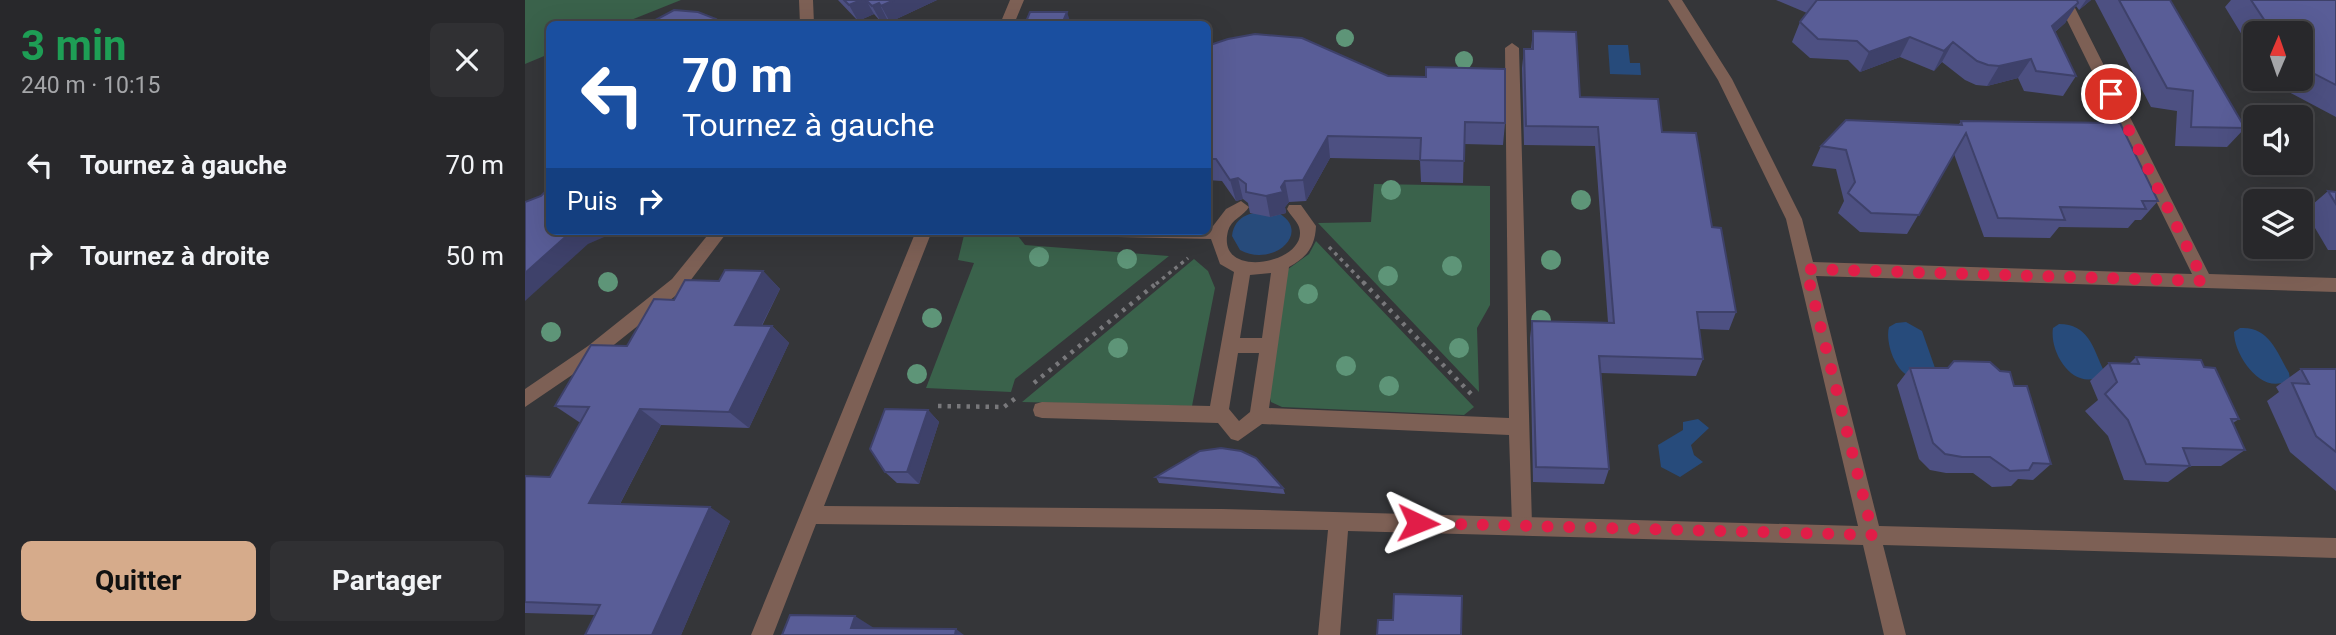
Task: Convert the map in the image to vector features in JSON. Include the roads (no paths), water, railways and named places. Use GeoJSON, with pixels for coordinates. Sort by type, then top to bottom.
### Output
{"type":"FeatureCollection","features":[{"type":"Feature","properties":{"kind":"street"},"geometry":{"type":"LineString","coordinates":[[806,0],[807,21]]}},
{"type":"Feature","properties":{"kind":"street"},"geometry":{"type":"LineString","coordinates":[[1008,21],[1017,0]]}},
{"type":"Feature","properties":{"kind":"street"},"geometry":{"type":"LineString","coordinates":[[1675,0],[1725,79],[1794,219],[1873,535],[1895,635]]}},
{"type":"Feature","properties":{"kind":"street"},"geometry":{"type":"LineString","coordinates":[[2064,0],[2204,281]]}},
{"type":"Feature","properties":{"kind":"street"},"geometry":{"type":"LineString","coordinates":[[1512,48],[1510,427],[1522,525]]}},
{"type":"Feature","properties":{"kind":"street"},"geometry":{"type":"LineString","coordinates":[[1241,207],[1223,221],[1219,233],[1220,247],[1228,259],[1255,270],[1280,266],[1304,248],[1308,236],[1307,224],[1295,209]]}},
{"type":"Feature","properties":{"kind":"street"},"geometry":{"type":"LineString","coordinates":[[1211,233],[1219,233]]}},
{"type":"Feature","properties":{"kind":"street"},"geometry":{"type":"LineString","coordinates":[[525,399],[594,351],[678,284],[717,235]]}},
{"type":"Feature","properties":{"kind":"street"},"geometry":{"type":"LineString","coordinates":[[762,635],[922,235]]}},
{"type":"Feature","properties":{"kind":"street"},"geometry":{"type":"LineString","coordinates":[[1243,267],[1219,411],[1238,433],[1259,415],[1280,266]]}},
{"type":"Feature","properties":{"kind":"street"},"geometry":{"type":"LineString","coordinates":[[1806,269],[2336,285]]}},
{"type":"Feature","properties":{"kind":"street"},"geometry":{"type":"LineString","coordinates":[[1230,345],[1269,346]]}},
{"type":"Feature","properties":{"kind":"street"},"geometry":{"type":"LineString","coordinates":[[1042,410],[1222,415]]}},
{"type":"Feature","properties":{"kind":"street"},"geometry":{"type":"LineString","coordinates":[[1259,415],[1510,427]]}},
{"type":"Feature","properties":{"kind":"street"},"geometry":{"type":"LineString","coordinates":[[810,515],[1339,520],[2336,549]]}},
{"type":"Feature","properties":{"kind":"street"},"geometry":{"type":"LineString","coordinates":[[1329,635],[1339,520]]}},
{"type":"Feature","properties":{"kind":"water"},"geometry":{"type":"Polygon","coordinates":[[[1608,45],[1628,45],[1630,63],[1640,63],[1641,75],[1610,74],[1608,45]]]}},
{"type":"Feature","properties":{"kind":"water"},"geometry":{"type":"Polygon","coordinates":[[[1274,211],[1286,219],[1291,227],[1291,236],[1285,244],[1277,251],[1266,254],[1253,255],[1240,250],[1232,236],[1237,223],[1253,213],[1274,211]]]}},
{"type":"Feature","properties":{"kind":"water"},"geometry":{"type":"Polygon","coordinates":[[[1906,322],[1922,331],[1935,368],[1934,374],[1911,377],[1896,363],[1889,340],[1889,327],[1906,322]]]}},
{"type":"Feature","properties":{"kind":"water"},"geometry":{"type":"Polygon","coordinates":[[[2059,324],[2069,325],[2083,332],[2092,345],[2103,375],[2082,379],[2066,368],[2059,359],[2053,338],[2053,328],[2059,324]]]}},
{"type":"Feature","properties":{"kind":"water"},"geometry":{"type":"Polygon","coordinates":[[[2240,328],[2258,331],[2271,342],[2290,379],[2270,383],[2252,372],[2235,342],[2234,332],[2240,328]]]}},
{"type":"Feature","properties":{"kind":"water"},"geometry":{"type":"Polygon","coordinates":[[[1698,419],[1709,428],[1691,445],[1694,455],[1703,462],[1680,477],[1661,467],[1658,445],[1683,430],[1683,422],[1698,419]]]}}]}
